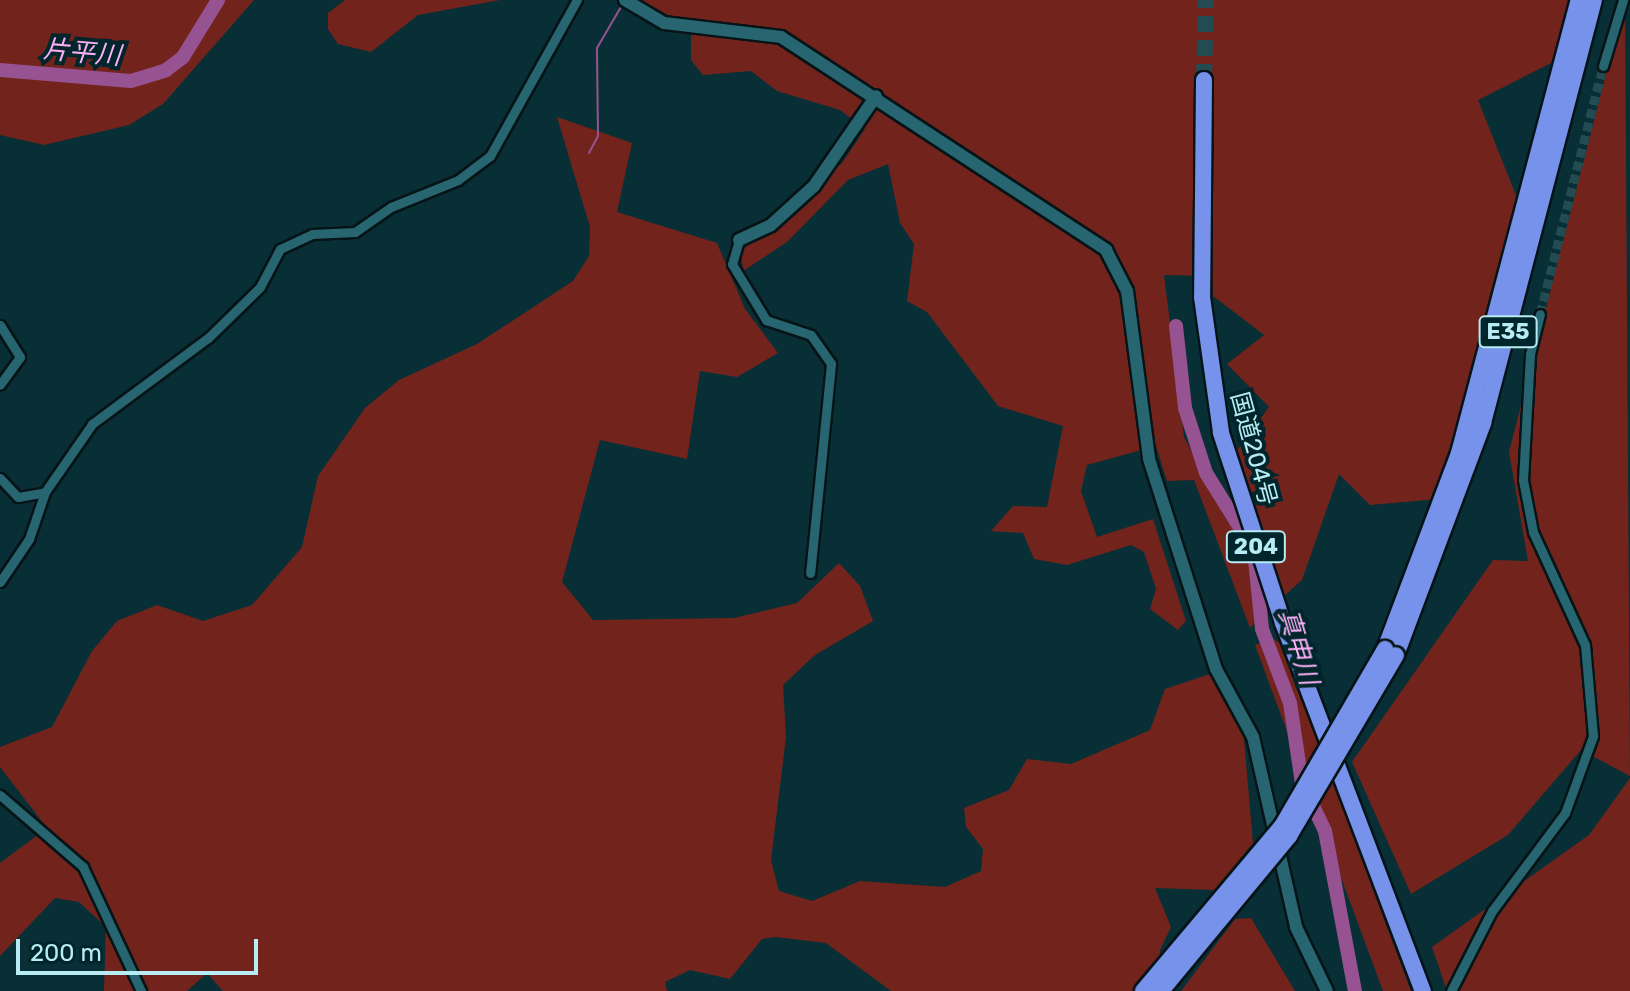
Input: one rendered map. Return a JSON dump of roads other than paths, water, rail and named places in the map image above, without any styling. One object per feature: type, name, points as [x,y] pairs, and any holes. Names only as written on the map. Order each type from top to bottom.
[{"type":"highway","name":"E35","points":[[1143,991],[1282,826],[1391,652],[1459,453],[1579,0]]},
{"type":"highway","name":"E35","points":[[1161,991],[1289,836],[1391,652],[1483,423],[1594,0]]},
{"type":"highway","name":"国道204号","points":[[1204,80],[1202,297],[1221,433],[1278,610],[1423,991]]},
{"type":"street","points":[[0,582],[29,539],[45,492],[92,424],[208,338],[260,287],[280,249],[295,237],[355,232],[391,207],[458,180],[490,156],[577,0]]},
{"type":"street","points":[[625,0],[664,23],[781,37],[1085,231],[1120,270],[1149,459],[1216,669],[1253,737],[1296,927],[1327,991]]},
{"type":"street","points":[[1603,66],[1623,0]]},
{"type":"street","points":[[810,573],[831,364],[811,335],[766,320],[732,264],[739,240],[771,225],[814,186],[876,96]]},
{"type":"street","points":[[1451,991],[1492,911],[1565,813],[1593,736],[1585,645],[1533,532],[1523,480],[1530,354],[1540,314]]},
{"type":"street","points":[[0,325],[20,357],[0,385]]},
{"type":"street","points":[[0,478],[18,497],[45,492]]},
{"type":"street","points":[[0,795],[83,867],[141,991]]},
{"type":"waterway","name":"片平川","points":[[0,70],[131,81],[166,70],[183,57],[218,0]]},
{"type":"waterway","points":[[589,153],[598,136],[597,48],[621,7]]},
{"type":"waterway","name":"真申川","points":[[1176,326],[1185,408],[1206,473],[1254,550],[1262,629],[1290,703],[1302,783],[1325,831],[1355,991]]},
{"type":"tunnel","points":[[1204,80],[1206,0]]},
{"type":"tunnel","points":[[1540,314],[1603,66]]}]
